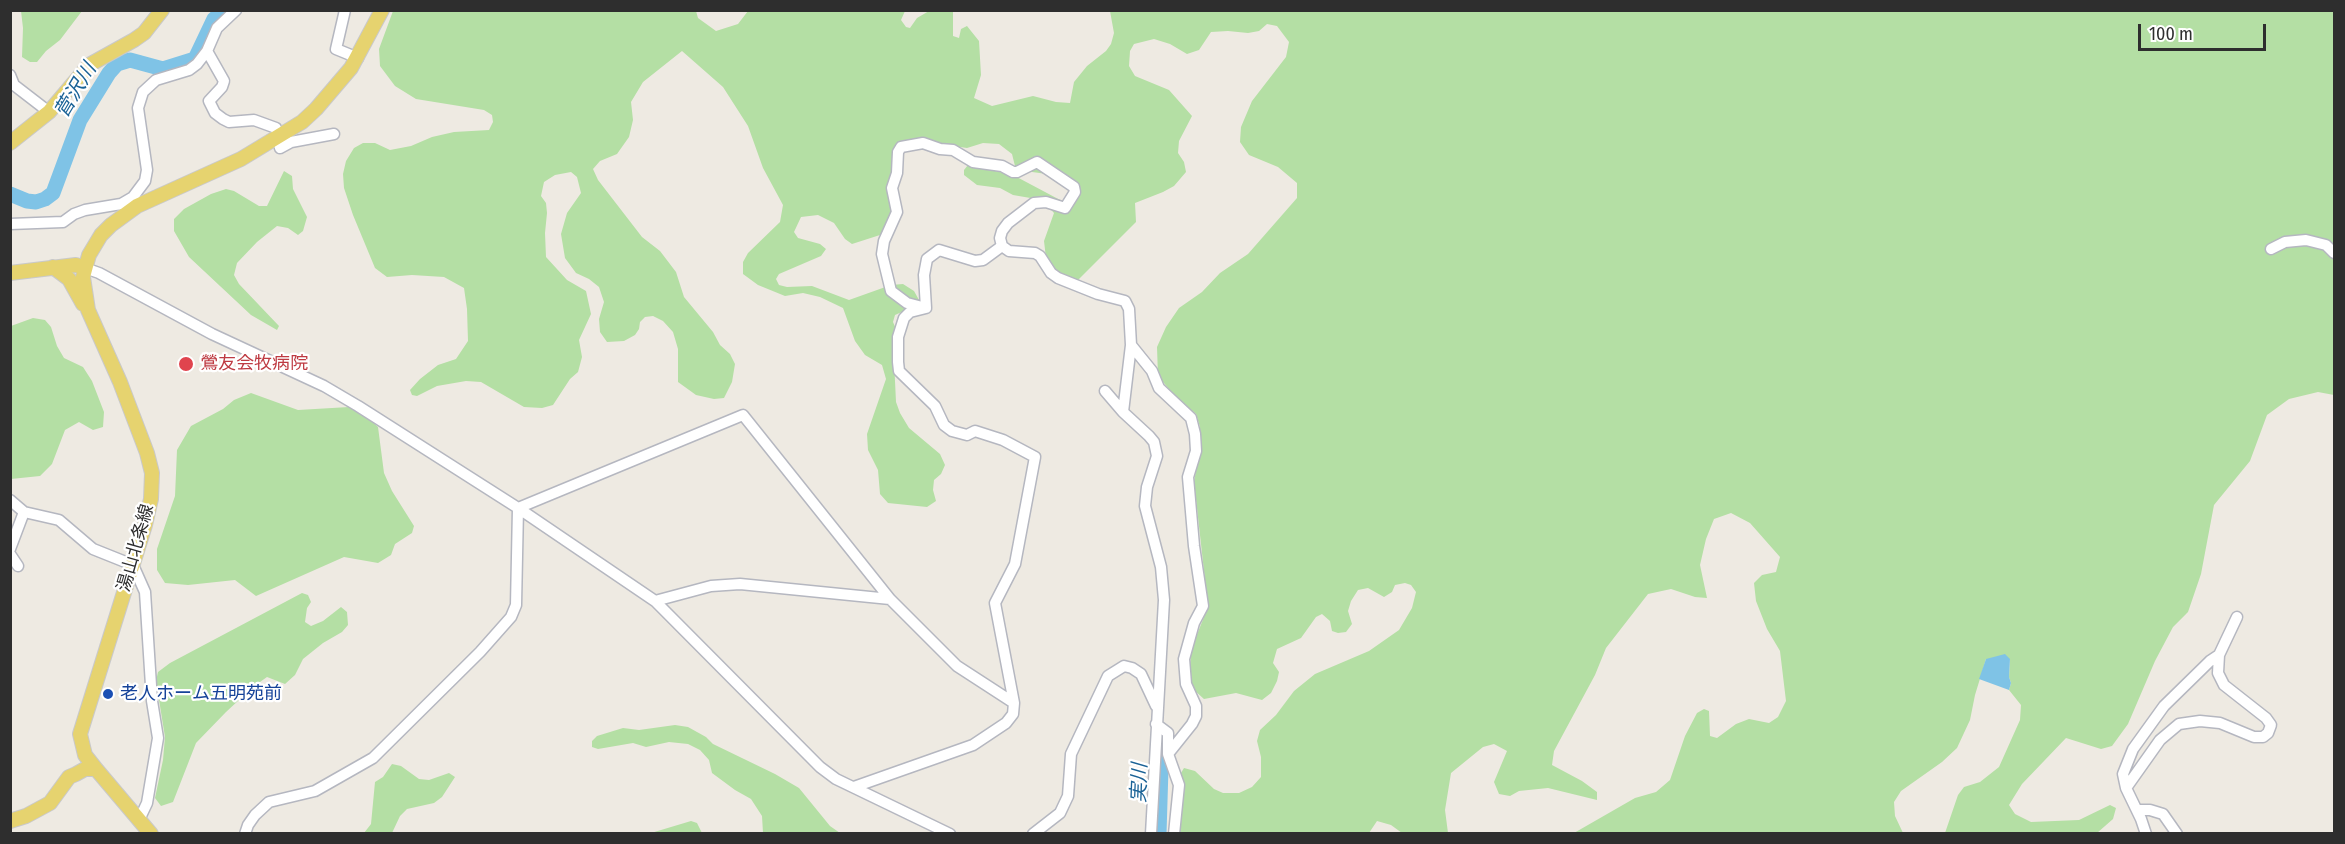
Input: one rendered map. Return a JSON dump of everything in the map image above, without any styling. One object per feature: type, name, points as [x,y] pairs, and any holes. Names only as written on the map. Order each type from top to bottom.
[{"type":"main road","points":[[10,143],[49,112],[89,65],[144,33],[162,10]]},
{"type":"main road","name":"湯山北条線","points":[[88,310],[84,290],[84,268],[95,243],[111,225],[137,206],[241,159],[278,138],[316,109],[358,58],[382,10]]},
{"type":"main road","points":[[10,273],[76,265],[84,268]]},
{"type":"main road","name":"湯山北条線","points":[[53,267],[69,279],[88,310],[120,382],[147,453],[152,473],[151,499],[133,565],[82,724],[80,734],[85,755]]},
{"type":"main road","points":[[85,755],[151,834]]},
{"type":"main road","points":[[76,774],[83,764],[85,755]]},
{"type":"main road","points":[[10,820],[26,816],[50,803],[69,777],[85,769],[96,769]]},
{"type":"street","points":[[10,224],[63,222],[85,210],[121,204],[133,197],[145,181],[147,170],[138,108],[143,92],[156,80],[189,70],[197,64],[207,51],[217,28],[236,10]]},
{"type":"street","points":[[345,10],[336,49],[358,58]]},
{"type":"street","points":[[207,51],[224,81],[222,87],[209,101],[215,113],[229,122],[245,120],[264,122],[276,128],[280,148],[291,142],[333,134]]},
{"type":"street","points":[[10,75],[14,86],[49,112]]},
{"type":"street","points":[[926,308],[917,308],[891,291],[882,254],[884,241],[898,207],[892,188],[897,173],[898,152],[901,147],[923,143],[940,149],[953,150],[973,162],[1002,166],[1013,172],[1036,162],[1074,187],[1075,192],[1065,208],[1054,203],[1041,202],[1034,203],[1022,211],[1002,231],[1000,238],[1002,246],[1009,251],[1035,253],[1043,259],[1051,273],[1058,278],[1098,294],[1125,301],[1129,309],[1131,345],[1122,412]]},
{"type":"street","points":[[2271,249],[2284,242],[2306,240],[2326,245],[2334,253]]},
{"type":"street","points":[[926,308],[924,275],[927,259],[932,253],[939,250],[947,251],[975,261],[983,260],[1002,246]]},
{"type":"street","points":[[84,268],[99,273],[212,334],[324,386],[358,405],[518,508],[655,601],[820,767],[836,779],[950,834]]},
{"type":"street","points":[[854,787],[973,745],[1006,723],[1013,714],[1014,703],[995,603],[1015,564],[1035,457],[1003,440],[975,431],[967,435],[952,431],[944,425],[935,406],[899,372],[900,325],[910,312],[926,308]]},
{"type":"street","points":[[1131,345],[1152,371],[1159,388],[1191,418],[1195,434],[1196,451],[1188,477],[1194,546],[1203,606],[1194,623],[1184,658],[1186,684],[1196,706],[1196,716],[1168,754]]},
{"type":"street","points":[[1105,392],[1122,412],[1154,442],[1157,456],[1147,487],[1145,506],[1161,567],[1164,600],[1151,834]]},
{"type":"street","points":[[518,508],[743,415],[890,599],[957,666],[1014,703]]},
{"type":"street","points":[[10,500],[24,512],[59,520],[93,549],[133,565],[145,592],[152,701],[158,738],[147,803],[139,820]]},
{"type":"street","points":[[246,834],[248,825],[255,815],[269,802],[315,791],[373,758],[480,652],[511,617],[516,605],[518,508]]},
{"type":"street","points":[[10,549],[24,512]]},
{"type":"street","points":[[10,554],[18,566]]},
{"type":"street","points":[[655,601],[711,586],[740,584],[890,599]]},
{"type":"street","points":[[2126,788],[2160,740],[2179,724],[2200,721],[2220,723],[2254,737],[2263,737],[2268,733],[2271,725],[2266,718],[2224,685],[2218,673],[2219,655],[2237,617]]},
{"type":"street","points":[[2146,834],[2126,788],[2123,774],[2133,749],[2164,705],[2219,655]]},
{"type":"street","points":[[1033,834],[1060,813],[1068,796],[1071,754],[1108,676],[1124,666],[1141,674],[1157,709]]},
{"type":"street","points":[[1156,724],[1168,733],[1168,754],[1179,785],[1174,834]]},
{"type":"street","points":[[2137,810],[2150,810],[2163,814],[2177,834]]},
{"type":"green space","points":[[21,10],[82,11],[60,40],[37,62],[30,62],[22,57]]},
{"type":"green space","points":[[393,11],[696,11],[698,18],[716,31],[738,24],[748,11],[905,11],[901,20],[906,27],[910,28],[917,18],[929,11],[953,11],[953,36],[959,38],[961,29],[967,26],[979,41],[981,75],[974,98],[992,106],[1033,96],[1070,103],[1074,82],[1087,66],[1111,44],[1114,33],[1110,11],[2334,11],[2334,395],[2318,392],[2289,399],[2267,415],[2250,461],[2214,505],[2201,574],[2188,612],[2173,627],[2155,661],[2128,724],[2112,746],[2101,749],[2066,738],[2022,784],[2009,805],[2015,814],[2031,822],[2079,820],[2110,805],[2116,808],[2113,819],[2097,833],[1945,833],[1958,795],[1964,787],[1980,782],[1999,767],[2020,720],[2021,705],[2009,690],[2010,659],[1986,659],[1970,720],[1957,748],[1942,762],[1901,791],[1894,802],[1895,816],[1903,833],[1574,833],[1635,798],[1656,792],[1670,780],[1685,736],[1697,713],[1704,709],[1709,711],[1710,736],[1717,738],[1736,724],[1749,719],[1769,723],[1778,717],[1786,701],[1780,651],[1767,629],[1756,601],[1754,583],[1762,575],[1776,572],[1780,557],[1750,523],[1731,513],[1714,519],[1706,539],[1700,565],[1707,598],[1695,597],[1671,589],[1648,594],[1606,648],[1595,675],[1554,751],[1552,765],[1597,792],[1597,800],[1548,788],[1519,791],[1510,796],[1499,794],[1494,782],[1507,751],[1494,744],[1483,747],[1451,773],[1445,810],[1448,833],[1402,833],[1391,825],[1377,821],[1369,833],[1177,833],[1181,773],[1184,768],[1195,771],[1214,789],[1223,793],[1239,793],[1252,787],[1261,777],[1261,757],[1257,741],[1260,730],[1276,715],[1294,691],[1315,674],[1369,651],[1399,630],[1412,608],[1416,592],[1411,585],[1405,583],[1395,585],[1392,592],[1384,597],[1368,588],[1358,590],[1348,611],[1352,624],[1346,632],[1332,631],[1330,621],[1322,614],[1316,617],[1301,638],[1277,649],[1273,663],[1279,672],[1277,681],[1271,693],[1262,700],[1236,693],[1204,699],[1194,690],[1189,673],[1192,647],[1208,607],[1194,481],[1200,451],[1200,427],[1196,414],[1174,395],[1158,376],[1157,347],[1166,327],[1179,308],[1202,292],[1220,273],[1248,254],[1297,198],[1297,183],[1278,167],[1249,155],[1240,142],[1241,127],[1252,101],[1286,57],[1289,42],[1277,26],[1267,24],[1259,31],[1248,33],[1211,32],[1199,50],[1187,54],[1170,44],[1154,39],[1134,44],[1130,51],[1129,66],[1135,76],[1169,90],[1192,116],[1179,141],[1178,153],[1184,162],[1186,172],[1174,186],[1135,203],[1136,222],[1078,280],[1062,275],[1046,258],[1044,241],[1054,213],[1042,200],[1013,195],[1000,188],[977,185],[964,175],[964,170],[968,165],[1013,175],[1062,201],[1074,200],[1077,197],[1061,176],[1025,171],[1015,166],[1012,154],[999,144],[983,143],[967,148],[919,141],[897,155],[893,218],[880,235],[852,244],[845,239],[834,223],[818,215],[801,217],[794,232],[798,238],[820,244],[826,249],[821,256],[779,274],[776,279],[779,285],[812,286],[849,300],[891,285],[903,284],[914,291],[919,300],[913,307],[895,315],[893,322],[896,329],[894,360],[896,402],[900,413],[909,428],[940,454],[945,465],[941,474],[934,480],[933,490],[936,501],[927,507],[888,503],[880,494],[878,470],[868,450],[867,434],[886,379],[882,365],[865,355],[855,341],[843,308],[820,297],[803,293],[785,296],[758,285],[743,274],[743,262],[748,253],[780,222],[783,205],[763,168],[748,126],[723,87],[682,51],[643,82],[631,102],[633,120],[629,137],[617,154],[600,161],[593,169],[598,180],[642,237],[660,251],[676,272],[684,297],[713,332],[720,345],[730,354],[735,364],[732,382],[724,398],[714,399],[696,395],[678,382],[678,349],[673,332],[663,321],[653,316],[645,317],[640,322],[635,335],[624,341],[607,342],[600,332],[599,319],[604,302],[599,287],[576,273],[565,258],[561,234],[567,213],[581,193],[577,177],[571,172],[555,175],[544,182],[541,196],[546,203],[547,213],[546,257],[567,280],[586,291],[591,314],[579,340],[582,357],[578,372],[570,379],[553,405],[542,408],[524,407],[481,382],[466,381],[437,386],[417,396],[412,395],[410,390],[420,379],[438,365],[456,359],[468,341],[464,288],[444,277],[412,275],[387,277],[375,268],[344,188],[343,174],[346,161],[354,148],[363,143],[375,143],[390,150],[411,146],[432,137],[454,132],[489,130],[493,122],[492,115],[484,110],[416,99],[395,86],[380,66],[379,49]]},
{"type":"green space","points":[[284,171],[292,176],[293,189],[307,217],[303,231],[298,235],[288,228],[277,226],[257,242],[237,263],[234,275],[239,284],[279,326],[277,330],[251,315],[189,257],[174,231],[174,219],[184,209],[211,194],[226,189],[234,191],[259,206],[267,206]]},
{"type":"green space","points":[[33,318],[45,320],[51,327],[57,346],[64,358],[83,367],[92,381],[104,412],[103,427],[93,430],[79,422],[65,430],[52,464],[40,476],[11,479],[11,326]]},
{"type":"green space","points":[[251,393],[298,410],[349,407],[362,412],[378,427],[384,473],[392,491],[414,526],[412,533],[395,544],[391,555],[378,563],[344,557],[256,596],[235,580],[188,585],[165,583],[157,570],[157,549],[175,496],[177,450],[191,426],[223,409],[234,400]]},
{"type":"green space","points":[[302,593],[308,595],[311,602],[307,608],[305,622],[311,626],[323,621],[341,607],[347,612],[348,625],[342,632],[303,659],[295,675],[285,684],[267,677],[226,712],[196,743],[173,802],[161,806],[155,798],[165,737],[156,681],[158,672],[170,663]]},
{"type":"green space","points":[[675,725],[688,727],[706,737],[713,744],[799,788],[830,826],[840,833],[763,833],[762,816],[751,799],[712,773],[709,760],[700,750],[688,744],[669,742],[646,747],[633,743],[598,749],[592,747],[592,741],[597,736],[623,728],[639,730]]},
{"type":"green space","points":[[392,764],[401,766],[419,779],[429,780],[449,773],[455,777],[442,797],[434,803],[407,809],[400,816],[392,833],[364,833],[371,824],[375,782],[383,777]]},
{"type":"green space","points":[[691,821],[697,823],[702,833],[651,833]]},
{"type":"water","points":[[2005,654],[2010,659],[2009,690],[1979,679],[1986,659]]},
{"type":"waterway","name":"菅沢川","points":[[10,194],[36,202],[53,193],[80,120],[117,64],[130,60],[163,69],[195,59],[214,19],[224,10]]},
{"type":"waterway","name":"実川","points":[[1159,834],[1162,735]]},
{"type":"place","name":"鶯友会牧病院","points":[[186,364]]},
{"type":"place","name":"老人ホーム五明苑前","points":[[108,694]]}]
